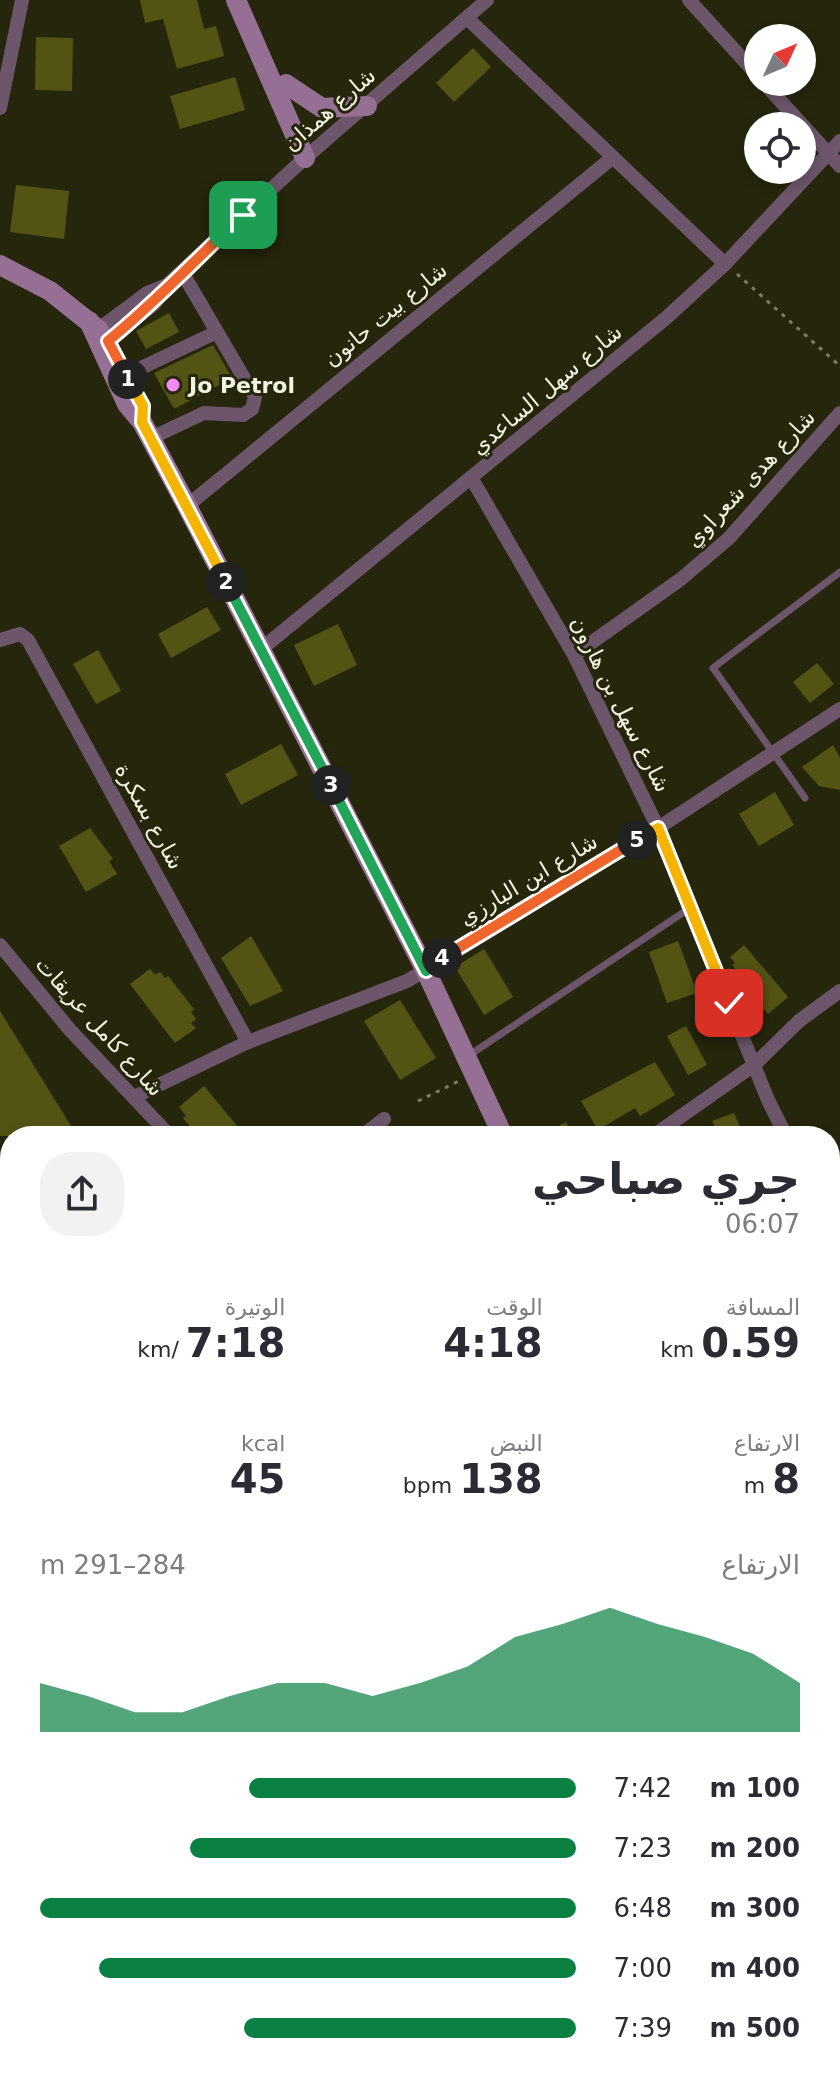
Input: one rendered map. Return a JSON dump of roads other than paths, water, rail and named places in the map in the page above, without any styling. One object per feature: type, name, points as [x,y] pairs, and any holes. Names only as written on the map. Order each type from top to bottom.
[{"type":"street","points":[[0,108],[22,0]]},
{"type":"street","points":[[236,0],[310,154]]},
{"type":"street","points":[[249,0],[286,84],[310,154]]},
{"type":"street","name":"شارع همذان","points":[[97,335],[154,304],[167,285],[310,154],[487,0]]},
{"type":"street","points":[[689,0],[744,61]]},
{"type":"street","points":[[467,18],[725,264]]},
{"type":"street","points":[[286,84],[322,108],[367,106]]},
{"type":"street","points":[[776,96],[840,166]]},
{"type":"street","name":"شارع سهل الساعدي","points":[[260,650],[643,337],[725,264],[840,141]]},
{"type":"street","name":"شارع بيت حانون","points":[[187,506],[612,158]]},
{"type":"street","points":[[0,265],[50,291],[97,335],[126,375],[143,406],[146,430]]},
{"type":"street","points":[[146,430],[204,413],[243,415],[252,409],[255,397],[182,272]]},
{"type":"street","points":[[126,375],[217,332]]},
{"type":"street","points":[[97,335],[127,404],[146,430],[187,506],[426,971],[498,1126]]},
{"type":"street","name":"شارع هدى شعراوي","points":[[574,655],[719,548],[840,413]]},
{"type":"street","name":"شارع سهل بن هارون","points":[[472,479],[574,655],[658,828],[781,1126]]},
{"type":"street","name":"شارع بسكرة","points":[[0,640],[20,634],[28,640],[248,1042]]},
{"type":"street","name":"شارع ابن البارزي","points":[[136,1096],[248,1042],[383,992],[426,971],[471,939],[658,828],[840,709]]},
{"type":"street","name":"شارع كامل عريقات","points":[[0,945],[70,1030],[136,1096],[160,1126]]},
{"type":"street","points":[[667,1126],[754,1065],[799,1021],[840,991]]},
{"type":"street","points":[[375,1126],[384,1119]]},
{"type":"lane","points":[[805,798],[771,755],[713,668],[840,572]]},
{"type":"lane","points":[[469,1066],[690,908]]},
{"type":"place","name":"Jo Petrol","points":[[173,385]]}]
